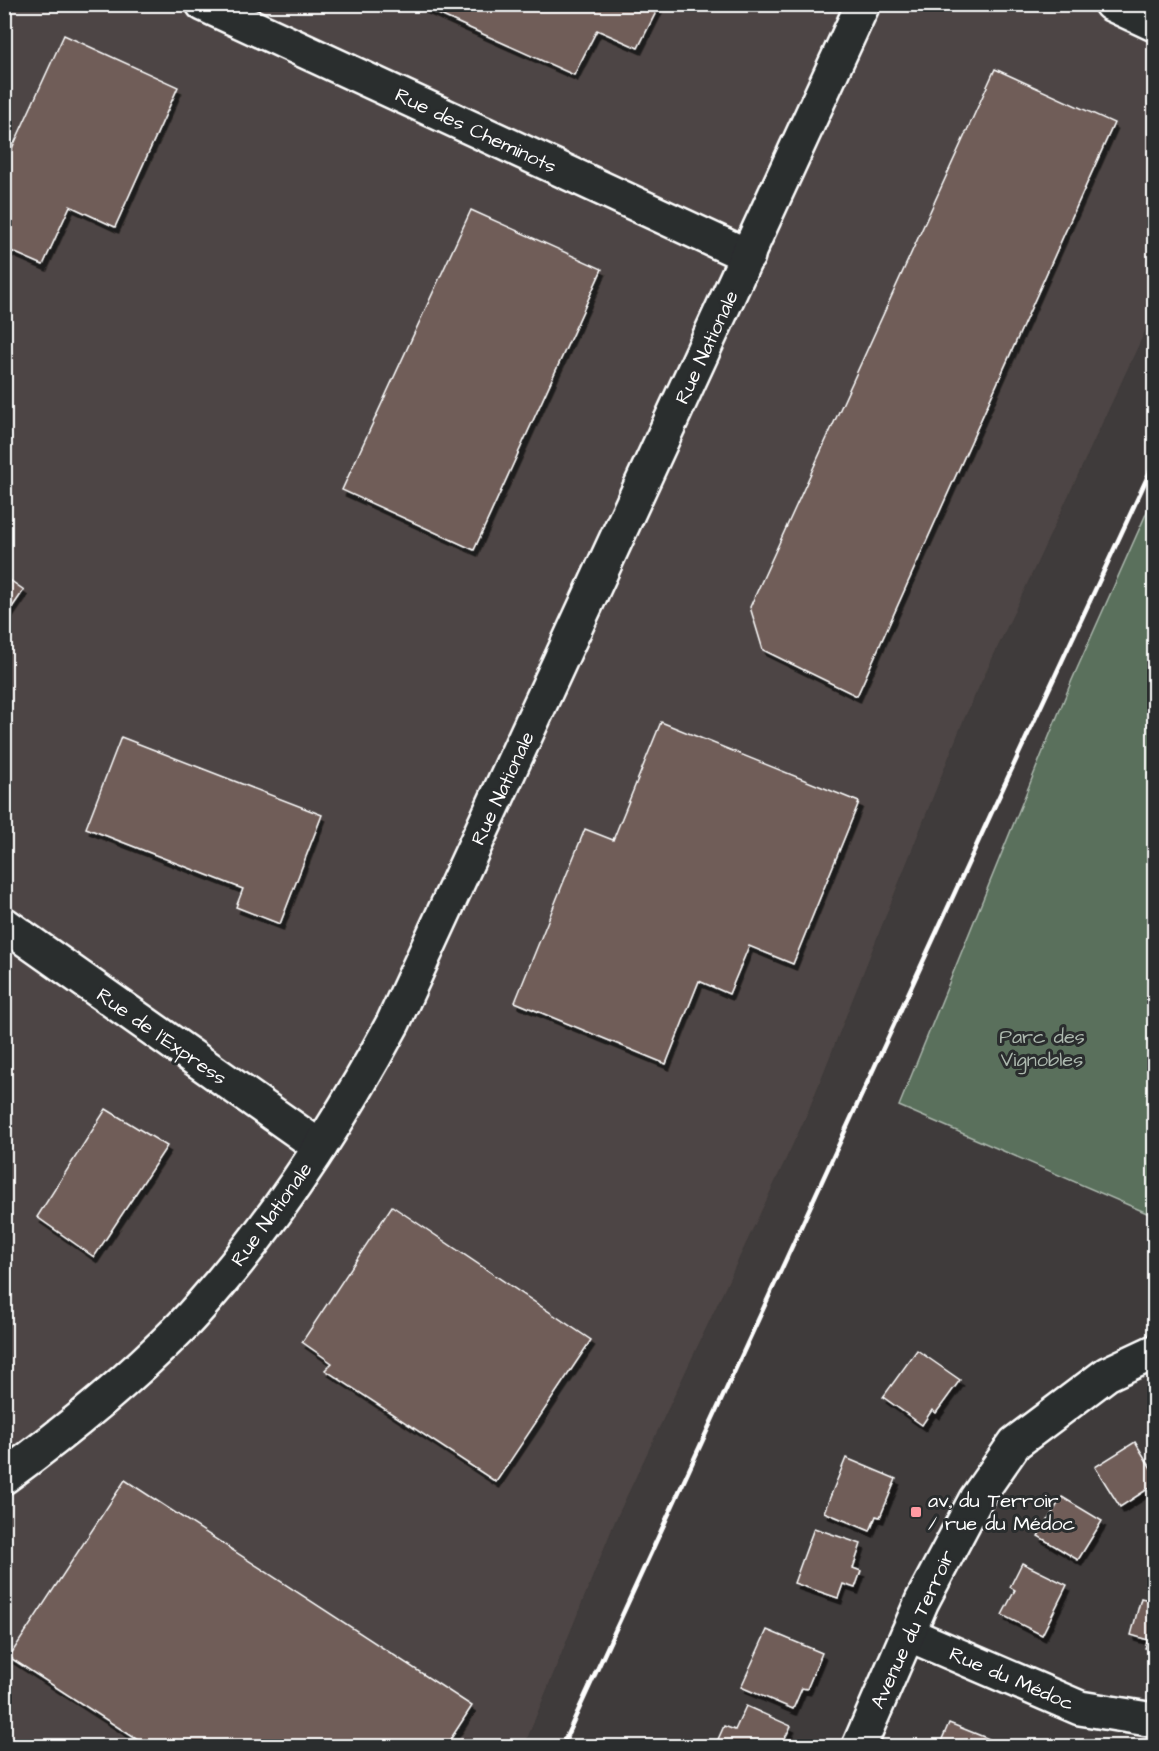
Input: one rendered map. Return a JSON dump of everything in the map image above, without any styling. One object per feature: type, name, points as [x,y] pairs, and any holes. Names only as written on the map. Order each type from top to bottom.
[{"type":"street","name":"Rue des Cheminots","points":[[203,4],[243,13],[748,256]]},
{"type":"street","name":"Rue Nationale","points":[[4,1477],[68,1429],[141,1366],[182,1326],[237,1263],[266,1225],[320,1147],[364,1077],[393,1023],[863,4]]},
{"type":"street","points":[[1111,4],[1155,24]]},
{"type":"street","name":"Rue de l'Express","points":[[4,924],[320,1147]]},
{"type":"street","name":"Avenue du Terroir","points":[[859,1746],[922,1601],[976,1499],[1015,1443],[1107,1374],[1155,1352]]},
{"type":"street","name":"Rue du Médoc","points":[[908,1634],[1080,1708],[1155,1720]]},
{"type":"shaded area","points":[[5,5],[1154,5],[1154,312],[963,721],[807,1114],[615,1521],[524,1746],[5,1746]]},
{"type":"green space","name":"Parc des Vignobles","points":[[1154,496],[1154,1216],[899,1106],[1072,680]]},
{"type":"building","points":[[416,4],[660,4],[638,48],[597,30],[574,75]]},
{"type":"building","points":[[64,35],[178,87],[115,227],[70,206],[43,265],[4,248],[4,166]]},
{"type":"building","points":[[995,69],[1114,123],[857,696],[763,650],[750,607]]},
{"type":"building","points":[[471,210],[602,269],[474,550],[342,490]]},
{"type":"building","points":[[4,576],[24,590],[4,619]]},
{"type":"building","points":[[661,722],[859,802],[793,964],[749,946],[729,994],[699,981],[666,1064],[515,1002],[585,829],[613,840]]},
{"type":"building","points":[[121,737],[322,815],[280,924],[236,907],[243,889],[86,828]]},
{"type":"building","points":[[106,1109],[167,1146],[94,1257],[37,1217]]},
{"type":"building","points":[[392,1206],[591,1340],[496,1482],[325,1370],[332,1363],[302,1342]]},
{"type":"building","points":[[917,1350],[960,1380],[936,1413],[932,1410],[922,1425],[883,1397]]},
{"type":"building","points":[[1135,1442],[1154,1473],[1154,1485],[1120,1507],[1095,1467]]},
{"type":"building","points":[[846,1458],[896,1479],[880,1517],[876,1516],[870,1531],[824,1512]]},
{"type":"building","points":[[125,1480],[472,1706],[446,1746],[147,1746],[9,1657]]},
{"type":"building","points":[[1062,1497],[1102,1521],[1078,1560],[1038,1536]]},
{"type":"building","points":[[814,1528],[861,1544],[853,1568],[861,1571],[855,1588],[843,1584],[838,1598],[794,1583]]},
{"type":"building","points":[[1022,1563],[1067,1585],[1042,1635],[1002,1615],[1015,1590],[1010,1587]]},
{"type":"building","points":[[1141,1598],[1154,1601],[1154,1650],[1145,1648],[1148,1640],[1131,1635]]},
{"type":"building","points":[[767,1630],[822,1653],[807,1689],[802,1688],[793,1709],[741,1687]]},
{"type":"building","points":[[746,1706],[791,1726],[781,1746],[715,1746],[724,1726],[735,1730]]},
{"type":"building","points":[[949,1723],[989,1739],[986,1746],[939,1746]]},
{"type":"railway","points":[[562,1746],[1154,463]]},
{"type":"place","name":"av. du Terroir / rue du Médoc","points":[[916,1512]]}]
